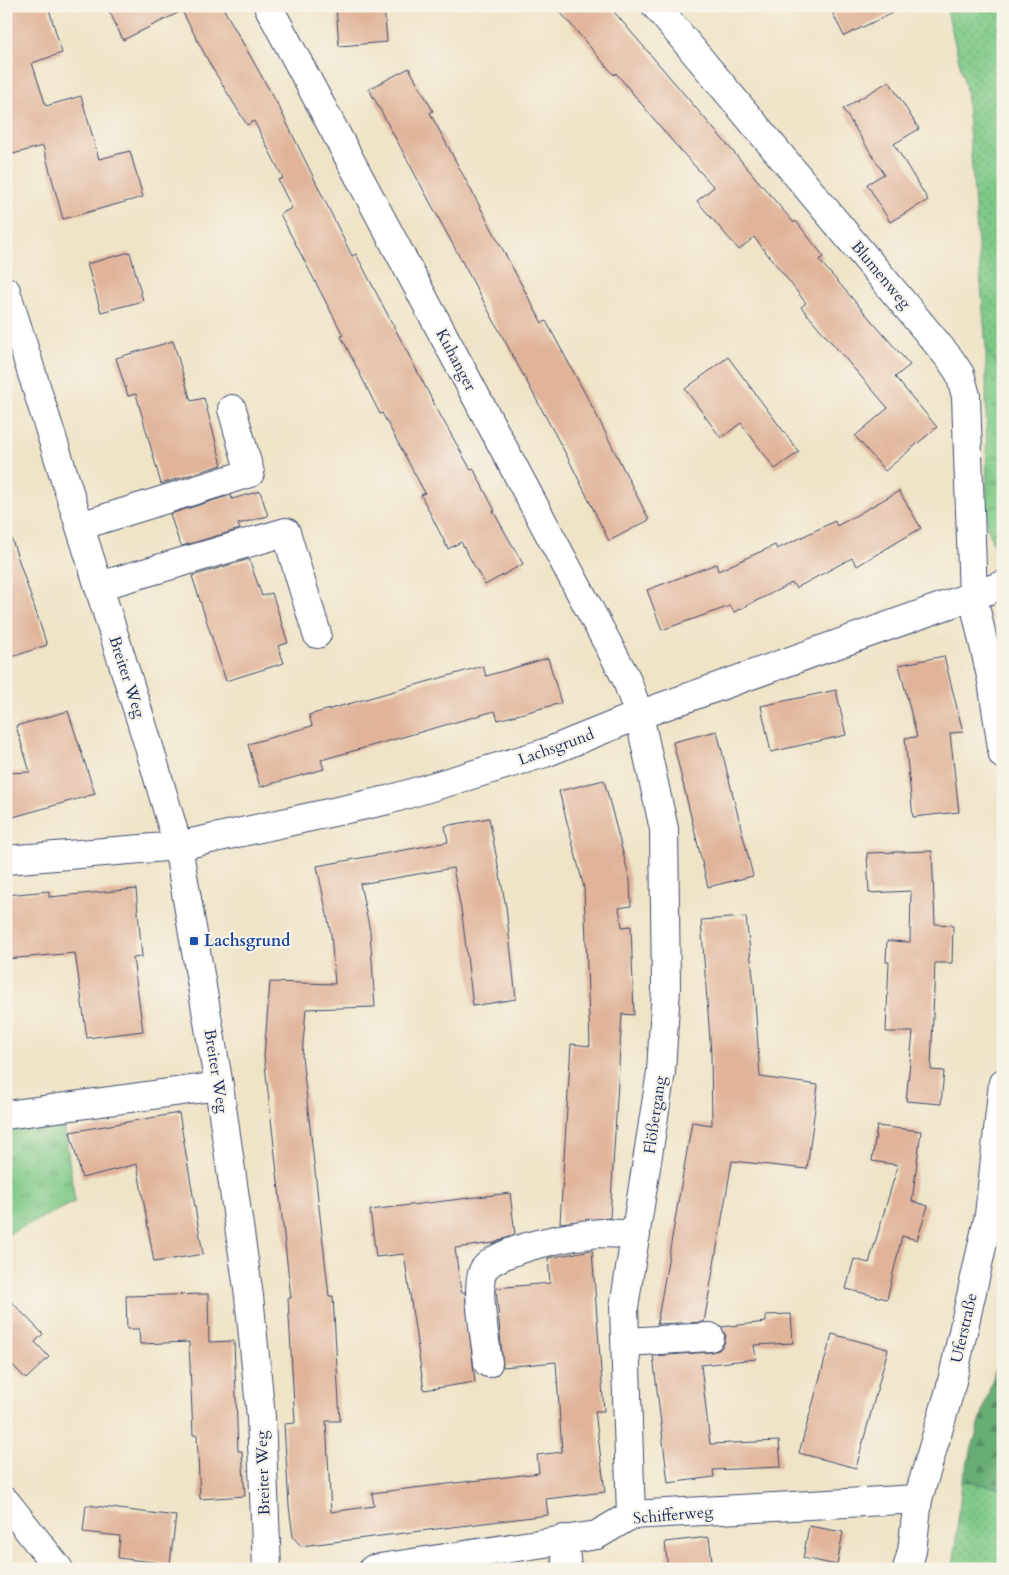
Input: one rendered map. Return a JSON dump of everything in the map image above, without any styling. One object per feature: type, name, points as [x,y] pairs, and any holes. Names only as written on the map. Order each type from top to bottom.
[{"type":"street","name":"Kuhanger","points":[[268,6],[626,678],[639,715]]},
{"type":"street","name":"Blumenweg","points":[[656,6],[950,359],[960,374],[966,396],[972,597]]},
{"type":"street","name":"Breiter Weg","points":[[6,291],[99,586],[178,846],[219,1086],[249,1296],[262,1417],[267,1569]]},
{"type":"street","points":[[80,526],[250,473],[232,409]]},
{"type":"street","points":[[99,586],[286,532],[317,634]]},
{"type":"street","points":[[1003,585],[972,597],[992,681],[1003,755]]},
{"type":"street","name":"Lachsgrund","points":[[6,860],[178,846],[388,800],[545,753],[639,715],[972,597]]},
{"type":"street","name":"Flößergang","points":[[631,1516],[624,1307],[661,1072],[666,988],[664,829],[639,715]]},
{"type":"street","name":"Uferstraße","points":[[908,1569],[918,1499],[950,1390],[989,1214],[1003,1083]]},
{"type":"street","points":[[6,1115],[219,1086]]},
{"type":"street","points":[[488,1363],[480,1286],[483,1271],[492,1262],[548,1241],[601,1234],[636,1235]]},
{"type":"street","points":[[626,1342],[710,1338]]},
{"type":"street","name":"Schifferweg","points":[[373,1569],[597,1535],[631,1516],[918,1499]]},
{"type":"street","points":[[6,1502],[59,1569]]},
{"type":"street","points":[[564,1540],[567,1569]]},
{"type":"green space","points":[[946,6],[1003,6],[1003,372],[986,349],[966,90]]},
{"type":"green space","points":[[986,349],[1003,372],[1003,551],[996,551],[987,527]]},
{"type":"green space","points":[[63,1117],[75,1202],[6,1235],[6,1125]]},
{"type":"green space","points":[[1003,1344],[1003,1489],[962,1481]]},
{"type":"green space","points":[[962,1481],[1003,1489],[1003,1569],[953,1569]]},
{"type":"building","points":[[6,6],[48,6],[62,53],[32,63],[46,106],[81,96],[99,159],[130,151],[143,197],[63,219],[43,146],[13,154],[6,131]]},
{"type":"building","points":[[107,6],[222,6],[279,107],[352,256],[356,254],[438,411],[471,470],[473,468],[495,511],[493,511],[523,564],[485,585],[461,542],[448,549],[421,495],[425,493],[382,413],[380,414],[341,336],[343,335],[280,214],[292,208],[278,180],[283,178],[254,121],[247,125],[211,66],[182,11],[123,40]]},
{"type":"building","points":[[336,6],[384,6],[387,42],[339,46]]},
{"type":"building","points":[[555,6],[609,6],[794,223],[796,221],[824,257],[819,260],[910,365],[895,377],[937,427],[885,471],[855,436],[888,408],[801,307],[806,303],[754,237],[739,250],[697,201],[714,187],[673,142],[616,73],[614,75]]},
{"type":"building","points":[[829,6],[907,6],[844,36]]},
{"type":"building","points":[[409,68],[433,111],[430,113],[542,323],[546,321],[594,410],[649,520],[609,541],[569,460],[369,89]]},
{"type":"building","points":[[889,81],[919,129],[894,144],[928,200],[890,222],[867,184],[884,174],[843,109]]},
{"type":"building","points":[[130,252],[143,301],[101,312],[87,264]]},
{"type":"building","points":[[173,341],[191,401],[204,398],[222,465],[161,484],[136,394],[128,396],[116,358]]},
{"type":"building","points":[[728,357],[799,452],[775,469],[741,423],[721,438],[685,389]]},
{"type":"building","points":[[260,491],[268,516],[238,524],[240,529],[182,546],[179,542],[170,514],[231,495],[232,499]]},
{"type":"building","points":[[899,491],[921,528],[857,566],[852,558],[796,588],[792,583],[734,612],[730,606],[662,630],[647,590],[716,564],[718,571],[775,545],[777,549],[835,521],[837,526]]},
{"type":"building","points":[[10,534],[47,645],[6,659],[6,535]]},
{"type":"building","points":[[249,559],[262,596],[272,593],[288,643],[278,646],[284,663],[226,681],[192,576]]},
{"type":"building","points":[[944,656],[963,732],[950,733],[959,812],[913,817],[905,738],[917,737],[899,665]]},
{"type":"building","points":[[548,658],[561,703],[498,720],[495,711],[321,760],[324,769],[260,787],[248,744],[312,726],[309,715],[483,666],[486,676]]},
{"type":"building","points":[[836,690],[846,735],[771,752],[761,706]]},
{"type":"building","points":[[68,711],[95,794],[6,819],[6,773],[30,772],[16,726]]},
{"type":"building","points":[[717,731],[753,876],[708,887],[673,742]]},
{"type":"building","points":[[604,780],[630,880],[631,906],[619,908],[622,927],[631,926],[634,1015],[622,1014],[610,1218],[560,1223],[571,1044],[590,1046],[584,888],[559,791]]},
{"type":"building","points":[[489,818],[506,907],[516,999],[473,1006],[462,915],[453,868],[360,884],[370,931],[375,1007],[306,1009],[302,1056],[329,1296],[333,1296],[340,1421],[326,1421],[331,1512],[374,1506],[372,1493],[539,1473],[537,1455],[562,1452],[556,1362],[503,1367],[496,1288],[550,1283],[548,1258],[592,1250],[604,1411],[595,1411],[605,1492],[546,1499],[548,1515],[301,1546],[293,1537],[289,1506],[284,1424],[295,1423],[288,1298],[291,1298],[264,1056],[270,982],[335,984],[331,934],[317,866],[448,842],[445,826]]},
{"type":"building","points":[[932,851],[935,924],[953,925],[952,963],[935,963],[931,1070],[944,1071],[941,1104],[906,1101],[913,1032],[886,1032],[889,962],[886,962],[887,941],[910,942],[911,891],[869,893],[867,853]]},
{"type":"building","points":[[136,889],[142,957],[133,958],[143,1031],[87,1038],[75,953],[6,959],[6,895],[49,891],[49,897]]},
{"type":"building","points":[[746,917],[754,985],[760,1077],[818,1085],[807,1169],[732,1161],[704,1322],[657,1324],[692,1122],[712,1125],[711,1053],[701,920]]},
{"type":"building","points":[[179,1113],[203,1254],[154,1262],[137,1164],[82,1178],[70,1132]]},
{"type":"building","points":[[877,1126],[921,1131],[912,1201],[928,1206],[917,1240],[902,1236],[887,1299],[846,1289],[854,1259],[869,1263],[898,1165],[872,1161]]},
{"type":"building","points":[[510,1193],[515,1234],[494,1243],[455,1248],[461,1292],[465,1292],[475,1382],[424,1390],[404,1254],[376,1257],[370,1210]]},
{"type":"building","points":[[208,1294],[209,1342],[234,1341],[238,1451],[242,1451],[245,1496],[200,1499],[197,1435],[193,1435],[189,1342],[140,1344],[139,1329],[127,1329],[126,1296]]},
{"type":"building","points":[[6,1296],[43,1334],[35,1342],[49,1357],[26,1379],[6,1358]]},
{"type":"building","points":[[791,1314],[793,1343],[754,1345],[756,1359],[701,1365],[710,1444],[779,1441],[781,1467],[713,1470],[714,1477],[668,1483],[653,1356],[719,1350],[724,1344],[726,1336],[721,1327],[766,1322],[766,1315]]},
{"type":"building","points":[[832,1334],[888,1349],[856,1468],[799,1453]]},
{"type":"building","points":[[86,1505],[176,1516],[170,1564],[118,1558],[120,1536],[83,1532]]},
{"type":"building","points":[[809,1526],[843,1532],[837,1565],[803,1558]]},
{"type":"building","points":[[709,1537],[713,1569],[668,1569],[665,1542]]},
{"type":"place","name":"Lachsgrund","points":[[194,941]]}]
